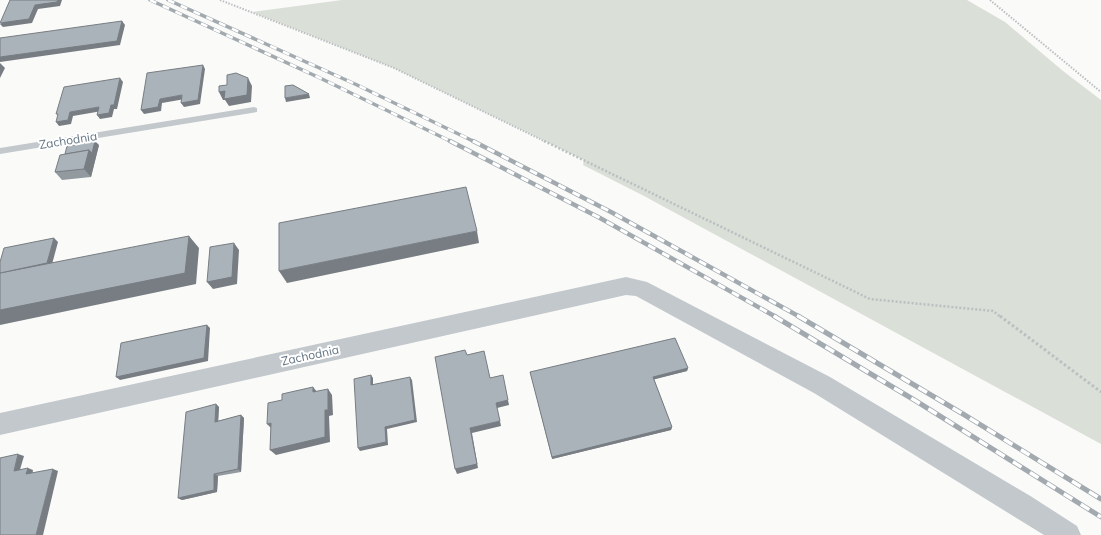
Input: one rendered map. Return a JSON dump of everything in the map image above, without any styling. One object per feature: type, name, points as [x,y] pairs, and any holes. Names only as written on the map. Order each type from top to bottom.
[{"type":"street","name":"Zachodnia","points":[[0,424],[621,287],[633,286],[640,288],[822,385],[1023,506],[1068,535]]},
{"type":"lane","name":"Zachodnia","points":[[0,151],[254,110]]},
{"type":"path","points":[[220,0],[394,68],[870,298],[993,311],[1101,392]]},
{"type":"path","points":[[990,0],[1101,92]]},
{"type":"shaded area","points":[[342,0],[967,0],[1005,22],[1063,71],[1101,100],[1101,444],[644,196],[583,165],[584,160],[394,68],[252,12]]},
{"type":"building","points":[[10,0],[58,0],[57,2],[35,5],[29,19],[0,23]]},
{"type":"building","points":[[122,21],[117,41],[0,57],[0,38]]},
{"type":"building","points":[[203,65],[198,100],[181,103],[182,95],[160,99],[158,107],[141,110],[147,73]]},
{"type":"building","points":[[236,73],[248,78],[247,95],[224,99],[225,91],[219,92],[219,86],[227,85],[227,75]]},
{"type":"building","points":[[120,78],[114,105],[111,105],[109,113],[97,115],[99,107],[70,112],[68,120],[56,122],[58,114],[56,114],[64,87]]},
{"type":"building","points":[[293,85],[309,94],[285,98],[285,86]]},
{"type":"building","points":[[95,141],[92,153],[89,150],[65,154],[67,146]]},
{"type":"building","points":[[89,150],[84,169],[55,172],[60,155]]},
{"type":"building","points":[[466,187],[477,231],[279,271],[279,223]]},
{"type":"building","points":[[189,236],[185,273],[0,310],[0,273]]},
{"type":"building","points":[[54,238],[47,263],[0,273],[0,262],[4,248]]},
{"type":"building","points":[[234,243],[232,277],[207,282],[210,247]]},
{"type":"building","points":[[207,325],[204,358],[116,377],[121,343]]},
{"type":"building","points":[[675,338],[688,368],[653,377],[672,427],[552,457],[530,372]]},
{"type":"building","points":[[465,350],[467,355],[484,351],[490,378],[503,375],[508,400],[496,403],[500,421],[470,428],[477,464],[455,469],[435,357]]},
{"type":"building","points":[[371,375],[371,385],[410,377],[415,420],[385,427],[386,442],[358,448],[354,379]]},
{"type":"building","points":[[313,387],[313,392],[328,389],[328,410],[325,410],[325,437],[270,450],[271,423],[267,424],[268,403],[282,400],[282,394]]},
{"type":"building","points":[[216,404],[215,422],[241,415],[238,469],[214,474],[214,490],[178,498],[186,412]]},
{"type":"building","points":[[18,454],[14,471],[28,468],[26,474],[53,469],[36,535],[0,535],[0,458]]},
{"type":"railway","points":[[150,0],[320,78],[451,142]]},
{"type":"railway","points":[[168,0],[355,84],[474,142]]},
{"type":"railway","points":[[451,142],[600,218],[776,317]]},
{"type":"railway","points":[[474,142],[611,212],[800,317]]},
{"type":"railway","points":[[774,316],[916,401],[1101,517]]},
{"type":"railway","points":[[798,316],[963,414],[1101,499]]}]
